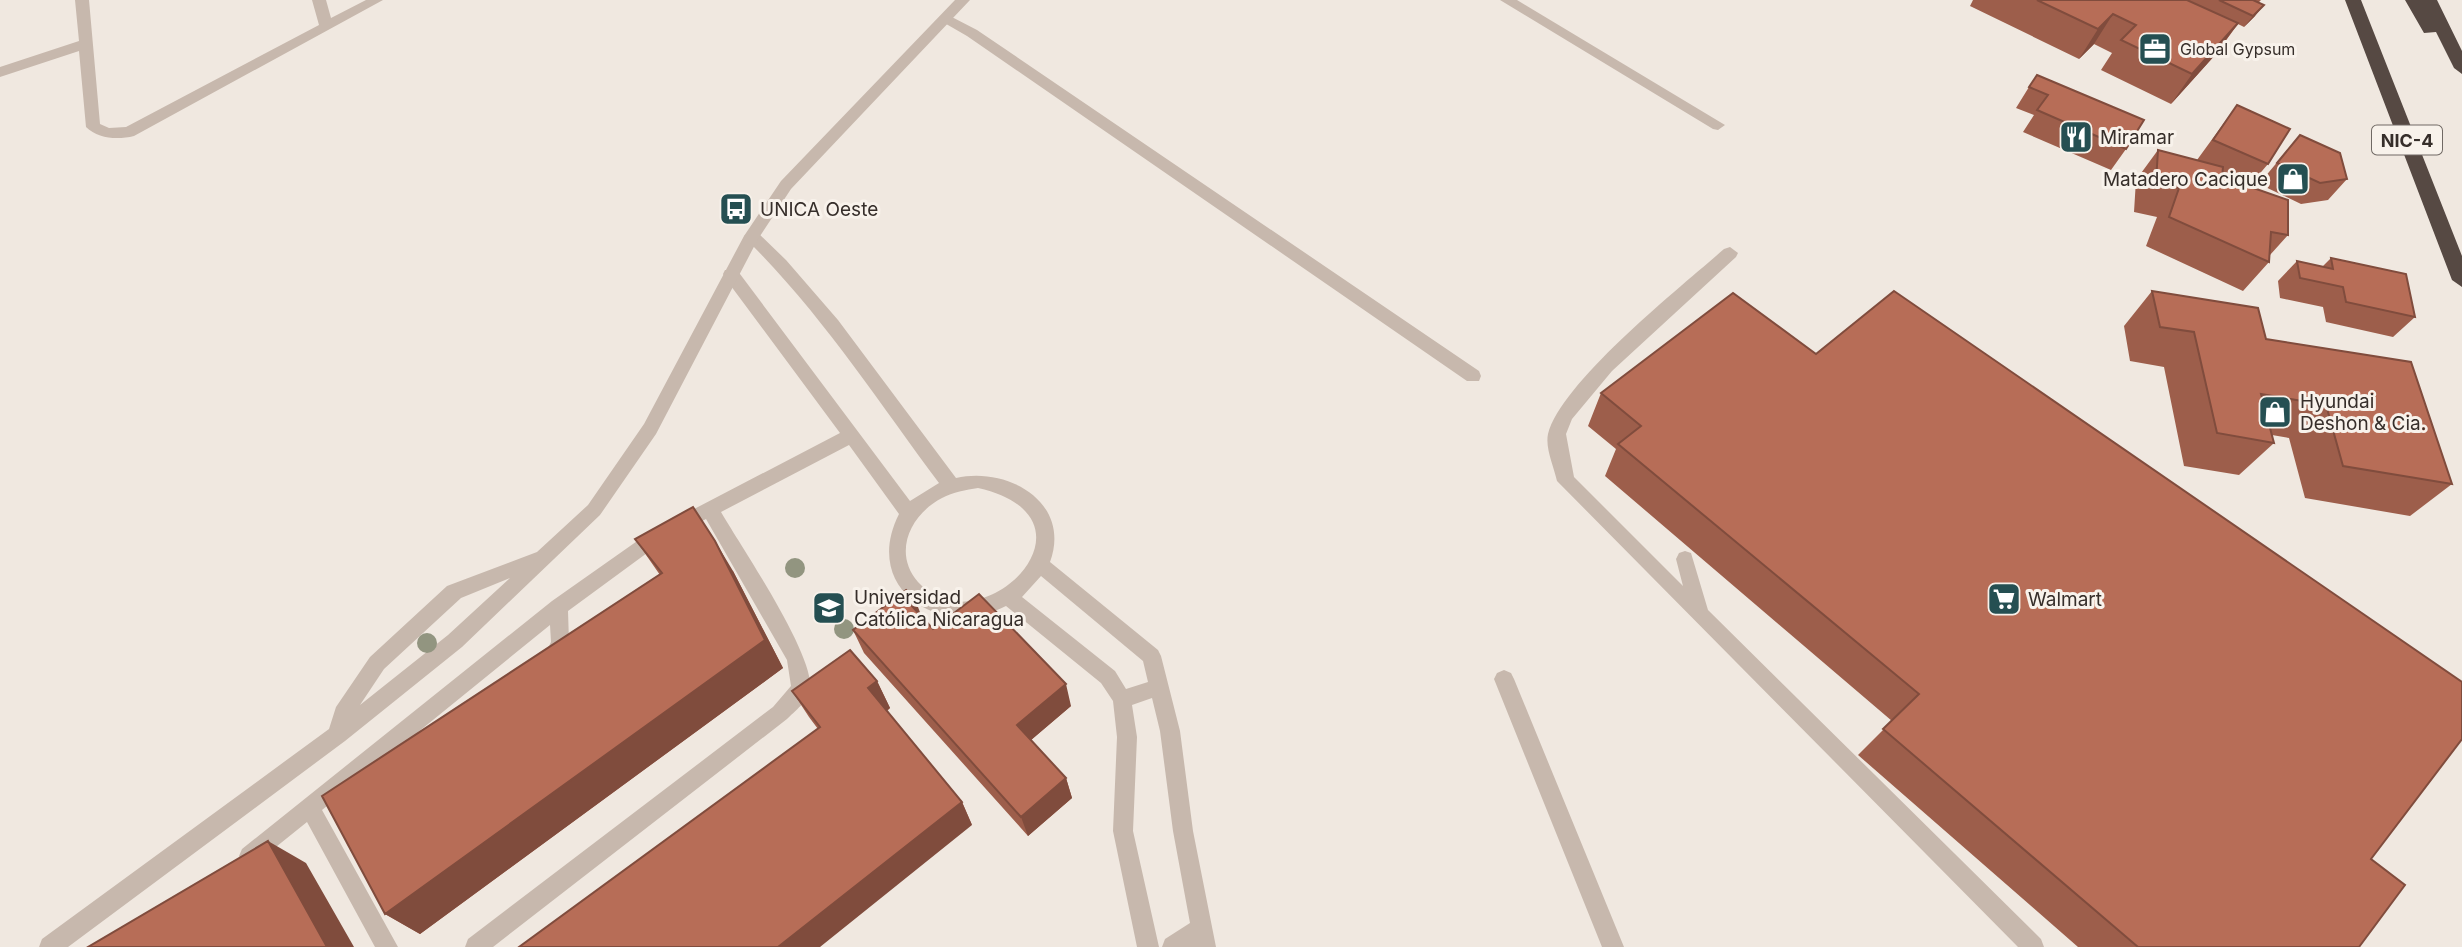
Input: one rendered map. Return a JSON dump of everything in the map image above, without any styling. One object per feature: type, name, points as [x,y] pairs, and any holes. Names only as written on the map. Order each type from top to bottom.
[{"type":"highway","name":"NIC-4","points":[[2353,0],[2462,280]]},
{"type":"highway","points":[[2413,0],[2426,25],[2458,56]]},
{"type":"highway","points":[[2429,0],[2458,56]]},
{"type":"street","points":[[82,0],[93,127],[118,134],[129,132],[376,0]]},
{"type":"street","points":[[319,0],[326,26]]},
{"type":"street","points":[[50,947],[338,734],[455,641],[594,510],[643,439],[752,236],[786,185],[962,0]]},
{"type":"street","points":[[1507,0],[1718,125]]},
{"type":"street","points":[[946,19],[972,33],[1473,376]]},
{"type":"street","points":[[0,72],[85,44]]},
{"type":"street","points":[[752,236],[774,256],[828,323],[951,485]]},
{"type":"street","points":[[1730,253],[1653,321],[1578,395],[1557,434],[1566,481],[1699,610],[2033,947]]},
{"type":"street","points":[[731,274],[909,514]]},
{"type":"street","points":[[234,869],[559,607],[656,537],[711,511],[852,435]]},
{"type":"street","points":[[978,481],[1007,488],[1029,501],[1043,521],[1046,544],[1039,564],[1028,582],[1009,598],[980,608],[950,609],[923,600],[903,581],[895,558],[898,532],[909,514],[927,497],[951,485],[978,481]]},
{"type":"street","points":[[476,947],[780,713],[802,689],[796,658],[711,511]]},
{"type":"street","points":[[338,734],[343,713],[377,663],[454,592],[545,556]]},
{"type":"street","points":[[1685,559],[1699,610]]},
{"type":"street","points":[[1039,564],[1151,656],[1170,732],[1202,938],[1172,947]]},
{"type":"street","points":[[1009,598],[1108,677],[1122,699],[1127,737],[1123,831],[1148,947]]},
{"type":"street","points":[[541,675],[550,666],[560,642],[559,607]]},
{"type":"street","points":[[1504,679],[1613,947]]},
{"type":"street","points":[[1122,699],[1160,687]]},
{"type":"street","points":[[398,736],[438,732]]},
{"type":"street","points":[[310,807],[387,947]]},
{"type":"building","points":[[2037,0],[2187,0],[2238,23],[2192,74],[2121,40],[2136,25],[2113,14],[2098,29]]},
{"type":"building","points":[[2219,0],[2253,0],[2264,5],[2253,16]]},
{"type":"building","points":[[2037,75],[2144,120],[2126,149],[2037,110],[2048,95],[2029,87]]},
{"type":"building","points":[[2237,105],[2290,129],[2268,164],[2213,140]]},
{"type":"building","points":[[2300,135],[2340,153],[2347,179],[2320,183],[2277,163]]},
{"type":"building","points":[[2158,150],[2223,167],[2222,177],[2288,200],[2288,235],[2271,232],[2269,262],[2169,217],[2179,188],[2156,182]]},
{"type":"building","points":[[2331,258],[2406,274],[2415,317],[2346,302],[2343,287],[2300,278],[2297,261],[2333,269]]},
{"type":"building","name":"Walmart","points":[[1894,291],[2462,682],[2462,739],[2371,859],[2405,885],[2359,947],[2138,947],[1883,729],[1919,694],[1618,444],[1641,426],[1601,393],[1733,293],[1816,354]]},
{"type":"building","points":[[2152,291],[2258,308],[2266,339],[2411,362],[2452,484],[2343,466],[2326,405],[2261,394],[2274,443],[2217,433],[2194,332],[2160,327]]},
{"type":"building","points":[[693,507],[715,541],[765,640],[385,914],[322,796],[662,573],[635,539]]},
{"type":"building","points":[[906,590],[915,599],[909,603],[933,629],[979,594],[1066,684],[1017,725],[1066,778],[1021,817],[853,630]]},
{"type":"building","points":[[850,650],[877,681],[868,688],[962,802],[778,947],[519,947],[820,727],[792,691]]},
{"type":"building","points":[[268,841],[327,947],[88,947]]},
{"type":"place","name":"Global Gypsum","points":[[2155,49]]},
{"type":"place","name":"Miramar","points":[[2076,137]]},
{"type":"place","name":"Matadero Cacique","points":[[2293,179]]},
{"type":"place","name":"UNICA Oeste","points":[[736,209]]},
{"type":"place","name":"Hyundai Deshon & Cia.","points":[[2275,412]]},
{"type":"place","name":"Walmart","points":[[2004,599]]},
{"type":"place","name":"Universidad Católica Nicaragua","points":[[829,608]]}]
